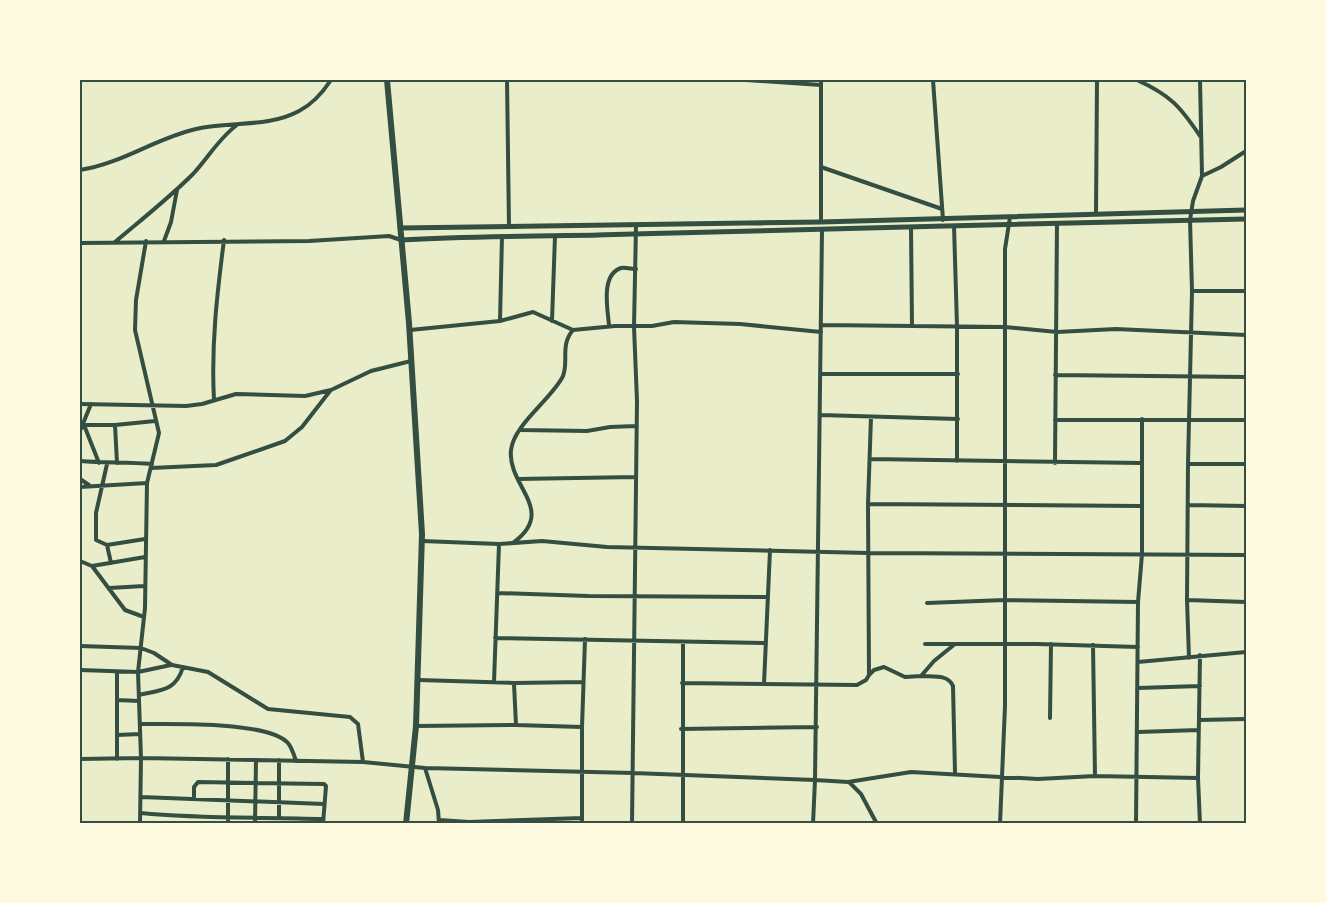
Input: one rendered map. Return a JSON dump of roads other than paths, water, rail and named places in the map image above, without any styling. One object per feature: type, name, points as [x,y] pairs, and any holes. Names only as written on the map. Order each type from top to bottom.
[{"type":"highway","points":[[387,80],[409,330],[422,541],[419,680],[406,824]]},
{"type":"main road","points":[[400,228],[636,226],[1246,210]]},
{"type":"main road","points":[[401,240],[1246,219]]},
{"type":"street","points":[[80,170],[112,162],[197,128],[284,117],[298,112],[317,97],[331,80]]},
{"type":"street","points":[[507,80],[508,228]]},
{"type":"street","points":[[746,80],[821,82],[821,222]]},
{"type":"street","points":[[933,80],[942,226]]},
{"type":"street","points":[[1096,80],[1096,213]]},
{"type":"street","points":[[1137,80],[1171,98],[1201,137]]},
{"type":"street","points":[[1189,658],[1188,464],[1192,291],[1190,220],[1202,177],[1200,80]]},
{"type":"street","points":[[114,242],[177,189],[238,124]]},
{"type":"street","points":[[1202,177],[1246,151]]},
{"type":"street","points":[[821,167],[942,208]]},
{"type":"street","points":[[164,241],[171,222],[177,189]]},
{"type":"street","points":[[1000,824],[1005,706],[1005,249],[1010,217]]},
{"type":"street","points":[[1055,463],[1057,223]]},
{"type":"street","points":[[632,824],[636,226]]},
{"type":"street","points":[[954,226],[957,461]]},
{"type":"street","points":[[911,227],[912,326]]},
{"type":"street","points":[[389,236],[400,228]]},
{"type":"street","points":[[813,824],[817,727],[822,230]]},
{"type":"street","points":[[80,243],[338,240],[389,236],[401,240]]},
{"type":"street","points":[[500,321],[502,236]]},
{"type":"street","points":[[552,321],[555,236]]},
{"type":"street","points":[[214,400],[212,358],[214,323],[224,240]]},
{"type":"street","points":[[140,824],[141,758],[138,672],[144,617],[147,483],[159,433],[135,330],[135,315],[146,242]]},
{"type":"street","points":[[609,326],[607,290],[609,281],[613,273],[621,268],[636,268]]},
{"type":"street","points":[[1192,291],[1246,291]]},
{"type":"street","points":[[409,330],[500,321],[533,312],[573,330],[609,326],[634,327],[674,322],[740,324],[821,333]]},
{"type":"street","points":[[821,325],[1005,327],[1057,332],[1116,329],[1246,335]]},
{"type":"street","points":[[513,543],[527,530],[532,515],[518,479],[511,450],[520,430],[562,378],[566,342],[573,330]]},
{"type":"street","points":[[80,404],[186,406],[236,394],[305,396],[331,390],[371,371],[411,361]]},
{"type":"street","points":[[820,374],[957,374]]},
{"type":"street","points":[[1055,375],[1246,377]]},
{"type":"street","points":[[80,461],[151,466],[216,465],[285,441],[302,427],[331,390]]},
{"type":"street","points":[[80,431],[92,404]]},
{"type":"street","points":[[820,415],[958,419]]},
{"type":"street","points":[[869,675],[868,504],[871,417]]},
{"type":"street","points":[[1136,824],[1138,602],[1142,554],[1140,506],[1142,419]]},
{"type":"street","points":[[1055,420],[1246,420]]},
{"type":"street","points":[[84,424],[115,425],[155,421]]},
{"type":"street","points":[[84,424],[99,463]]},
{"type":"street","points":[[115,425],[117,463]]},
{"type":"street","points":[[520,430],[587,431],[636,426]]},
{"type":"street","points":[[870,459],[1141,463]]},
{"type":"street","points":[[107,464],[96,513],[96,540],[107,544],[145,539]]},
{"type":"street","points":[[1188,464],[1246,464]]},
{"type":"street","points":[[518,479],[635,477]]},
{"type":"street","points":[[80,479],[89,485]]},
{"type":"street","points":[[80,487],[147,483]]},
{"type":"street","points":[[868,504],[1140,506]]},
{"type":"street","points":[[1188,505],[1246,506]]},
{"type":"street","points":[[422,541],[499,544],[559,542],[635,548],[868,552],[1246,555]]},
{"type":"street","points":[[107,544],[111,563]]},
{"type":"street","points":[[494,682],[499,544]]},
{"type":"street","points":[[764,684],[770,550]]},
{"type":"street","points":[[92,566],[145,557]]},
{"type":"street","points":[[80,561],[92,566],[125,610],[144,617]]},
{"type":"street","points":[[109,588],[144,586]]},
{"type":"street","points":[[497,593],[543,596],[768,597]]},
{"type":"street","points":[[927,603],[1005,600],[1138,602]]},
{"type":"street","points":[[1187,600],[1246,602]]},
{"type":"street","points":[[495,638],[766,643]]},
{"type":"street","points":[[582,824],[585,639]]},
{"type":"street","points":[[682,642],[683,824]]},
{"type":"street","points":[[925,644],[1138,647]]},
{"type":"street","points":[[921,676],[934,661],[955,644]]},
{"type":"street","points":[[1050,718],[1051,644]]},
{"type":"street","points":[[1093,645],[1095,776]]},
{"type":"street","points":[[80,646],[141,648],[154,653],[172,665]]},
{"type":"street","points":[[1138,662],[1246,652]]},
{"type":"street","points":[[1200,656],[1198,778],[1200,824]]},
{"type":"street","points":[[80,670],[138,672],[172,665],[194,668],[218,677],[268,710],[350,717],[358,724],[363,762]]},
{"type":"street","points":[[139,695],[168,688],[177,682],[183,667]]},
{"type":"street","points":[[682,683],[857,685],[866,680],[874,670],[884,667],[905,677],[946,678],[953,686],[955,773]]},
{"type":"street","points":[[117,672],[117,759]]},
{"type":"street","points":[[419,680],[514,683],[583,682]]},
{"type":"street","points":[[514,683],[516,725]]},
{"type":"street","points":[[1138,688],[1200,686]]},
{"type":"street","points":[[117,700],[139,701]]},
{"type":"street","points":[[1199,720],[1246,719]]},
{"type":"street","points":[[140,724],[244,727],[285,740],[291,746],[296,760]]},
{"type":"street","points":[[416,726],[582,727]]},
{"type":"street","points":[[681,729],[817,727]]},
{"type":"street","points":[[1138,732],[1199,730]]},
{"type":"street","points":[[117,735],[140,734]]},
{"type":"street","points":[[80,759],[363,762],[425,768],[633,773],[848,782],[900,773],[955,773],[1038,779],[1095,776],[1198,778]]},
{"type":"street","points":[[228,759],[228,824]]},
{"type":"street","points":[[255,824],[256,760]]},
{"type":"street","points":[[279,760],[279,818]]},
{"type":"street","points":[[425,768],[439,821],[469,823],[582,818]]},
{"type":"street","points":[[141,813],[205,821],[256,817],[323,821],[326,786],[324,784],[198,782],[194,787],[194,799]]},
{"type":"street","points":[[848,782],[861,794],[877,824]]},
{"type":"street","points":[[141,797],[324,804]]},
{"type":"street","points":[[180,817],[180,824]]},
{"type":"street","points":[[1092,823],[1107,824]]}]
